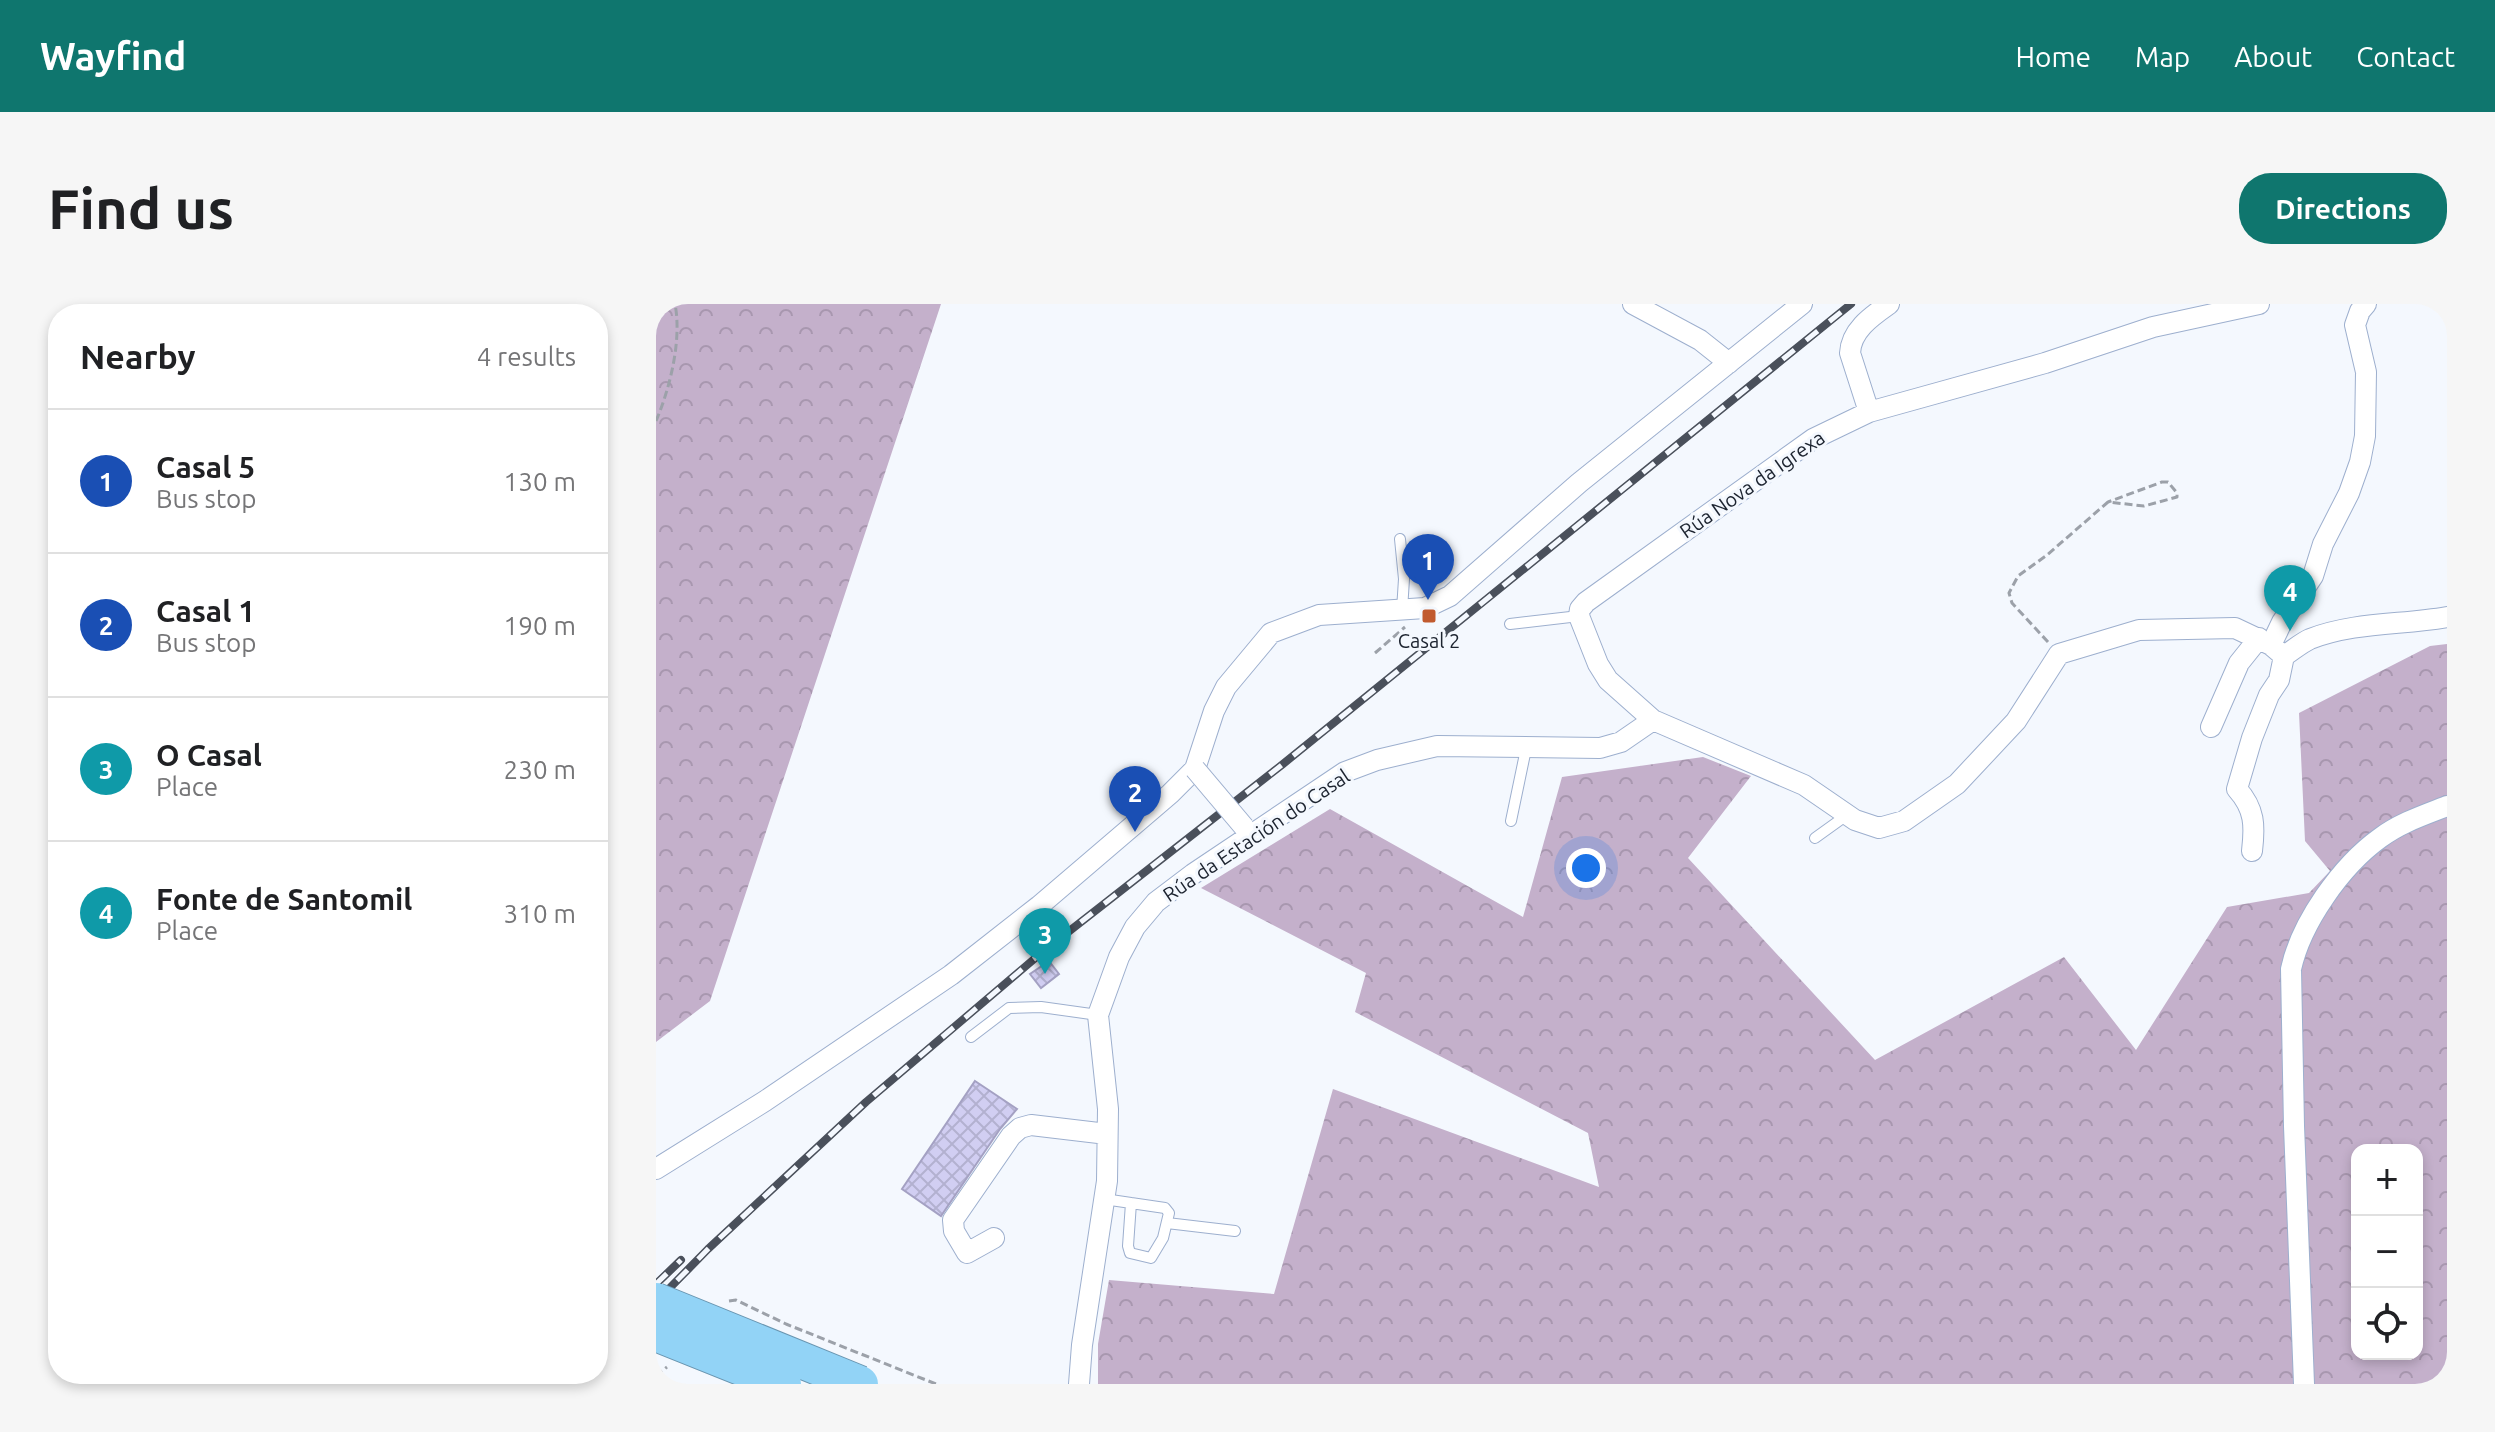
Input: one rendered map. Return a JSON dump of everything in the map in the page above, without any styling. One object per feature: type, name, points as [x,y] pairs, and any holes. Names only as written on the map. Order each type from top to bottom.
[{"type":"highway","points":[[656,1301],[860,1384]]},
{"type":"highway","points":[[656,1333],[783,1384]]},
{"type":"street","points":[[1633,304],[1700,340],[1729,363]]},
{"type":"street","points":[[656,1169],[765,1101],[951,975],[1039,906],[1170,794],[1195,769],[1214,711],[1226,687],[1271,633],[1319,615],[1425,608],[1450,596],[1555,503],[1802,304]]},
{"type":"street","points":[[1869,412],[1850,353],[1851,345],[1871,317],[1889,304]]},
{"type":"street","name":"Rúa Nova da Igrexa","points":[[1579,616],[1586,602],[1813,439],[1869,412],[2045,363],[2153,327],[2259,304]]},
{"type":"street","points":[[2252,851],[2255,823],[2249,802],[2237,789],[2252,738],[2269,695],[2279,680],[2272,646],[2282,622],[2313,576],[2323,544],[2349,493],[2360,462],[2365,436],[2366,372],[2355,325],[2366,304]]},
{"type":"street","points":[[1579,616],[1598,664],[1608,680],[1653,720],[1804,785],[1847,815],[1872,827],[1887,827],[1904,821],[1957,784],[2016,721],[2059,654],[2139,630],[2235,628],[2272,646]]},
{"type":"street","points":[[2211,727],[2239,663],[2272,646],[2359,626],[2417,623],[2447,617]]},
{"type":"street","name":"Rúa da Estación do Casal","points":[[1079,1384],[1107,1181],[1108,1109],[1098,1015],[1119,957],[1135,927],[1156,902],[1248,831],[1345,772],[1377,760],[1437,746],[1600,748],[1621,742],[1653,720]]},
{"type":"street","points":[[1195,769],[1248,831]]},
{"type":"street","points":[[2304,1384],[2293,1111],[2291,969],[2295,951],[2308,921],[2363,853],[2402,824],[2447,806]]},
{"type":"street","points":[[994,1238],[967,1253],[954,1231],[953,1220],[1011,1136],[1020,1128],[1031,1125],[1107,1134]]},
{"type":"lane","points":[[1400,539],[1404,579],[1402,610]]},
{"type":"lane","points":[[1510,624],[1579,616]]},
{"type":"lane","points":[[1511,821],[1526,749]]},
{"type":"lane","points":[[1815,838],[1847,815]]},
{"type":"lane","points":[[971,1037],[1009,1008],[1041,1007],[1098,1015]]},
{"type":"lane","points":[[1104,1199],[1165,1208],[1169,1213],[1163,1238],[1151,1258],[1130,1253],[1131,1203]]},
{"type":"lane","points":[[1167,1223],[1235,1231]]},
{"type":"path","points":[[656,421],[669,388],[677,316],[675,304]]},
{"type":"path","points":[[2059,654],[2012,603],[2009,593],[2018,576],[2108,502],[2162,482],[2168,482],[2177,493],[2177,497],[2162,503],[2144,506],[2108,502]]},
{"type":"path","points":[[1375,653],[1425,608]]},
{"type":"green space","points":[[656,304],[941,304],[710,1001],[656,1042]]},
{"type":"green space","points":[[2447,644],[2447,1384],[1098,1384],[1098,1344],[1109,1280],[1274,1294],[1333,1089],[1599,1187],[1588,1133],[1355,1012],[1366,973],[1201,888],[1330,809],[1523,917],[1562,777],[1703,757],[1751,776],[1688,858],[1875,1060],[2064,957],[2136,1050],[2227,907],[2309,893],[2330,871],[2305,841],[2299,713],[2430,646]]},
{"type":"building","points":[[1049,961],[1059,974],[1041,988],[1030,974]]},
{"type":"building","points":[[975,1081],[1017,1109],[941,1216],[902,1189]]},
{"type":"railway","points":[[656,1302],[708,1249],[866,1102],[1040,954],[1283,764],[1851,304]]},
{"type":"railway","points":[[656,1284],[681,1260]]},
{"type":"place","name":"Casal 5","points":[[1428,600]]},
{"type":"place","name":"Casal 2","points":[[1429,616]]},
{"type":"place","name":"Fonte de Santomil","points":[[2290,631]]},
{"type":"place","name":"Casal 1","points":[[1135,832]]},
{"type":"place","name":"O Casal","points":[[1045,974]]}]
